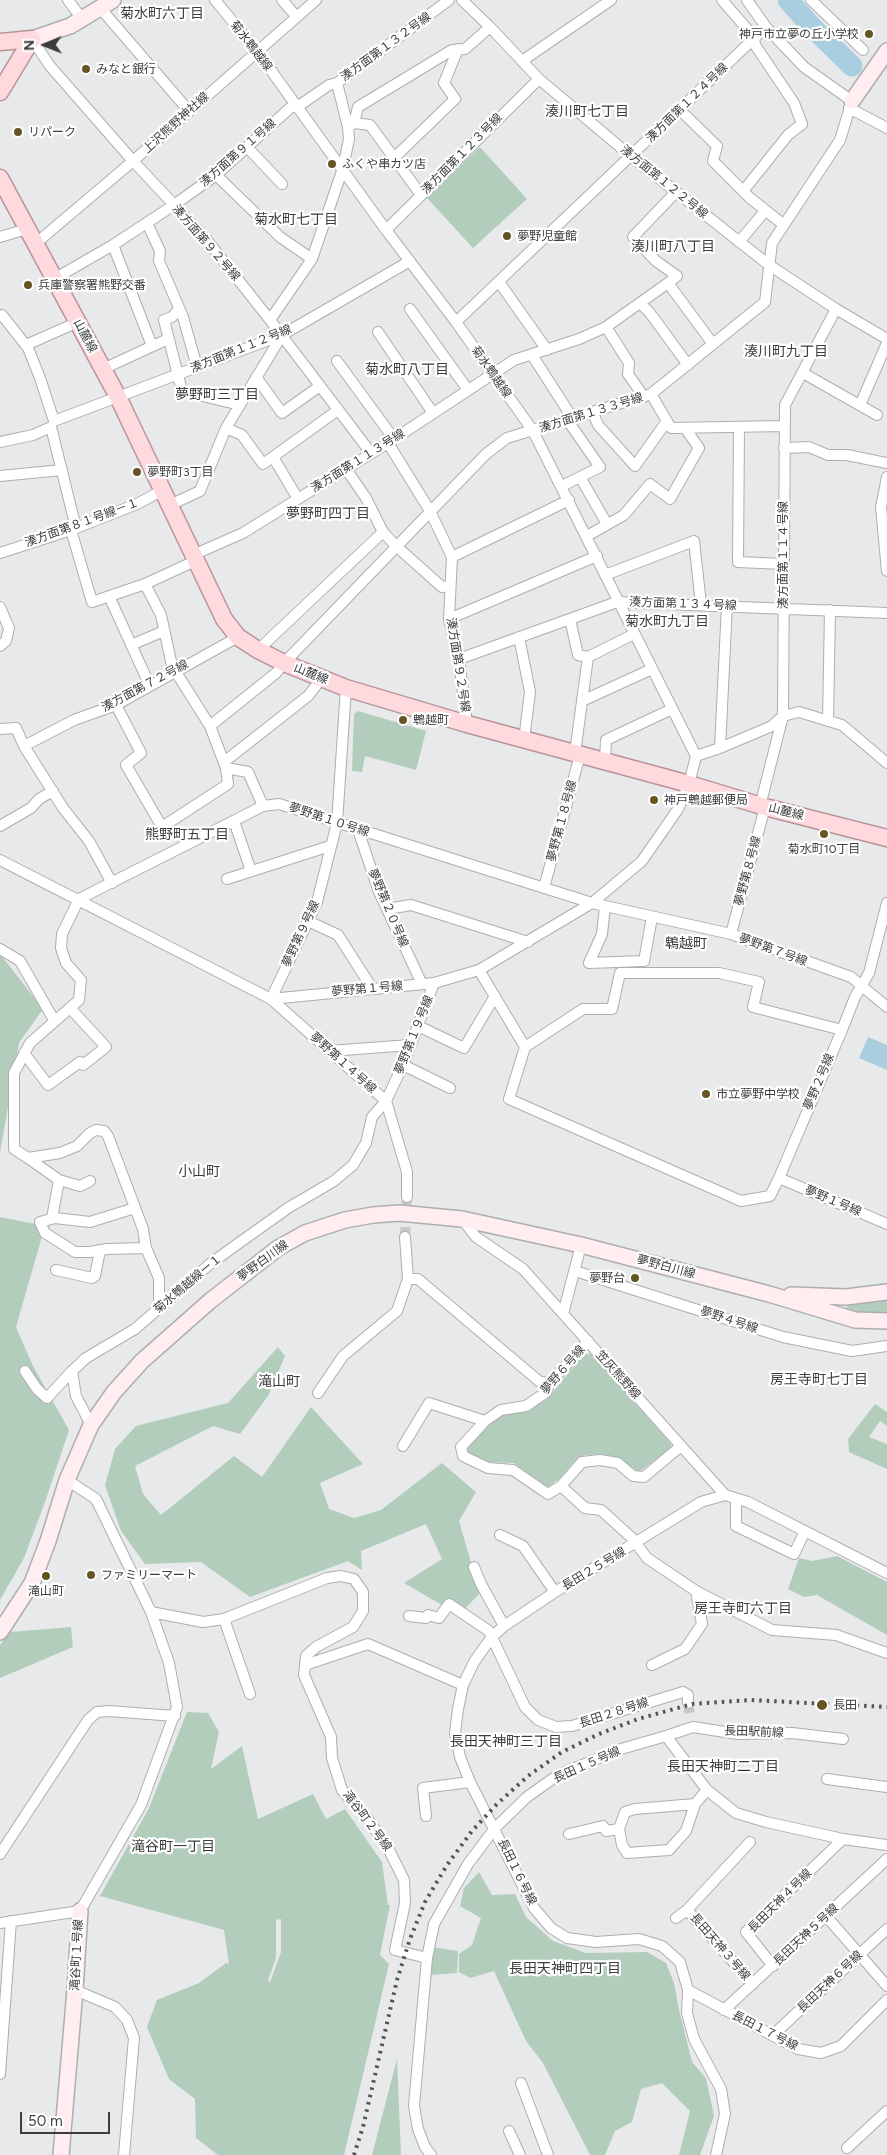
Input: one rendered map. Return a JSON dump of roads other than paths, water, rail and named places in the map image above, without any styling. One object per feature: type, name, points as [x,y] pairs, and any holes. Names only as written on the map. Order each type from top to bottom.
[{"type":"main road","points":[[0,42],[32,39]]},
{"type":"main road","points":[[0,92],[32,39]]},
{"type":"main road","name":"山麓線","points":[[0,178],[118,397],[224,619],[238,637],[284,663],[346,688],[524,740],[689,784],[762,807],[887,838]]},
{"type":"street","points":[[68,0],[82,20]]},
{"type":"street","name":"菊水鵯越線","points":[[215,0],[257,51],[386,230],[456,322],[533,431],[597,556],[617,602],[696,756]]},
{"type":"street","points":[[282,0],[296,16]]},
{"type":"street","name":"上沢熊野神社線","points":[[35,244],[133,161],[316,0]]},
{"type":"street","name":"湊方面第１３２号線","points":[[270,320],[312,259],[342,168],[351,125],[337,83],[449,0]]},
{"type":"street","name":"湊方面第１２２号線","points":[[462,0],[538,79],[632,157],[769,265],[836,309],[887,339]]},
{"type":"street","points":[[522,61],[611,0]]},
{"type":"street","points":[[722,0],[754,37],[756,45],[794,103],[802,124],[788,135],[744,190]]},
{"type":"street","points":[[747,0],[766,27],[804,67],[851,105],[887,128]]},
{"type":"street","points":[[811,0],[864,50]]},
{"type":"street","points":[[32,39],[70,26],[107,4],[189,111]]},
{"type":"street","points":[[421,195],[370,125],[351,125],[358,107],[452,50],[465,49],[490,27]]},
{"type":"street","name":"湊方面第１２４号線","points":[[456,322],[632,157],[766,27]]},
{"type":"street","name":"湊方面第９２号線","points":[[32,39],[50,66],[133,161],[206,239],[282,335],[371,453]]},
{"type":"street","points":[[394,158],[455,100],[444,83],[458,50]]},
{"type":"street","name":"湊方面第１３３号線","points":[[210,726],[276,673],[486,454],[507,438],[648,396],[765,302],[772,243],[840,140],[851,105],[887,51]]},
{"type":"street","name":"湊方面第１２３号線","points":[[386,230],[538,79]]},
{"type":"street","name":"湊方面第９１号線","points":[[54,279],[113,245],[174,205],[216,175],[290,108],[329,85],[337,83]]},
{"type":"street","points":[[680,110],[717,146],[713,161],[765,211],[784,225]]},
{"type":"street","points":[[247,147],[282,184]]},
{"type":"street","points":[[216,175],[280,237],[312,259]]},
{"type":"street","points":[[676,192],[633,237],[656,261],[677,276],[668,283],[713,344]]},
{"type":"street","points":[[739,242],[765,211]]},
{"type":"street","points":[[146,223],[160,251],[159,261],[180,309],[197,368]]},
{"type":"street","points":[[0,237],[27,229]]},
{"type":"street","points":[[113,245],[152,346]]},
{"type":"street","name":"湊方面第１１２号線","points":[[0,442],[33,435],[53,424],[118,397],[282,335],[410,261]]},
{"type":"street","points":[[499,282],[548,350]]},
{"type":"street","name":"湊方面第１１３号線","points":[[109,596],[145,584],[243,533],[391,441],[514,360],[579,340],[606,327],[668,283]]},
{"type":"street","points":[[640,303],[650,313],[688,364]]},
{"type":"street","points":[[180,309],[172,317],[164,320],[182,391],[240,405]]},
{"type":"street","points":[[410,309],[468,390]]},
{"type":"street","name":"湊方面第１１４号線","points":[[783,716],[785,405],[836,309]]},
{"type":"street","points":[[2,315],[26,345],[40,378],[53,424],[73,529],[92,602],[109,596],[150,686]]},
{"type":"street","points":[[26,345],[78,322]]},
{"type":"street","points":[[606,327],[629,363],[628,374],[648,396],[671,428],[784,426]]},
{"type":"street","points":[[378,332],[433,413]]},
{"type":"street","points":[[167,497],[200,491],[226,428],[282,335]]},
{"type":"street","points":[[103,369],[168,339]]},
{"type":"street","points":[[860,405],[887,344]]},
{"type":"street","points":[[532,354],[600,467],[562,486]]},
{"type":"street","name":"湊方面第９２号線","points":[[337,361],[391,441],[430,511],[452,557],[449,619],[459,659],[467,724]]},
{"type":"street","points":[[803,373],[877,415]]},
{"type":"street","points":[[256,377],[282,413],[320,386]]},
{"type":"street","points":[[226,428],[242,435],[263,464],[338,410]]},
{"type":"street","points":[[593,413],[598,426],[635,466],[667,421]]},
{"type":"street","points":[[587,536],[624,515],[650,484],[670,499],[699,448],[684,428]]},
{"type":"street","points":[[738,428],[738,562],[784,564]]},
{"type":"street","points":[[784,448],[808,447],[828,455],[847,455],[887,463]]},
{"type":"street","points":[[273,457],[298,499]]},
{"type":"street","points":[[346,469],[366,498],[384,532],[396,546],[442,587],[450,586]]},
{"type":"street","points":[[0,476],[62,470]]},
{"type":"street","points":[[580,477],[607,524]]},
{"type":"street","points":[[887,477],[881,507],[887,571]]},
{"type":"street","name":"湊方面第８１号線－１","points":[[0,553],[73,529],[137,504],[167,497]]},
{"type":"street","points":[[452,557],[569,500]]},
{"type":"street","points":[[258,650],[384,532]]},
{"type":"street","points":[[605,575],[694,541],[701,604]]},
{"type":"street","points":[[449,619],[597,556]]},
{"type":"street","points":[[116,705],[141,753],[126,765],[162,827],[228,784],[225,765],[210,726],[172,666],[161,616],[145,584]]},
{"type":"street","name":"湊方面第１３４号線","points":[[459,659],[617,602],[887,613]]},
{"type":"street","points":[[720,748],[727,605]]},
{"type":"street","points":[[0,607],[8,628],[6,641],[0,646]]},
{"type":"street","points":[[828,720],[830,610]]},
{"type":"street","points":[[570,619],[578,655],[588,657],[634,634]]},
{"type":"street","points":[[131,645],[164,631]]},
{"type":"street","name":"湊方面第７２号線","points":[[24,746],[74,720],[116,705],[238,637]]},
{"type":"street","points":[[519,637],[530,692],[524,740]]},
{"type":"street","name":"夢野第１８号線","points":[[544,888],[578,754],[588,657]]},
{"type":"street","points":[[582,701],[652,669]]},
{"type":"street","points":[[225,765],[308,696],[322,678]]},
{"type":"street","name":"夢野第９号線","points":[[271,999],[317,902],[336,822],[346,688]]},
{"type":"street","points":[[605,761],[606,740],[672,709]]},
{"type":"street","points":[[689,784],[696,756],[772,726],[783,716],[799,712],[842,725],[887,763]]},
{"type":"street","name":"夢野第８号線","points":[[731,934],[783,716]]},
{"type":"street","points":[[0,729],[16,728],[24,746],[63,808],[89,841],[112,883]]},
{"type":"street","points":[[225,765],[248,772],[263,806]]},
{"type":"street","name":"夢野第１号線","points":[[271,999],[434,983],[479,970],[592,903],[642,861],[678,809],[689,784]]},
{"type":"street","points":[[0,826],[31,808],[39,799],[53,792]]},
{"type":"street","name":"夢野第１０号線","points":[[79,899],[263,806],[279,804],[592,903]]},
{"type":"street","points":[[234,821],[251,872]]},
{"type":"street","name":"夢野第２０号線","points":[[358,830],[387,909],[422,984]]},
{"type":"street","points":[[227,879],[330,846]]},
{"type":"street","points":[[0,860],[271,999]]},
{"type":"street","points":[[79,899],[62,934],[61,948],[66,963],[81,980],[79,1000],[30,1043],[14,1073],[14,1149],[59,1180],[80,1186],[90,1181]]},
{"type":"street","name":"夢野第７号線","points":[[592,903],[731,934],[851,977],[862,988]]},
{"type":"street","points":[[887,903],[869,973],[862,988],[887,1007]]},
{"type":"street","points":[[387,909],[411,905],[528,942]]},
{"type":"street","points":[[605,906],[602,934],[589,963],[644,961],[652,917]]},
{"type":"street","points":[[308,921],[338,935],[372,988]]},
{"type":"street","points":[[0,949],[20,962],[54,1020]]},
{"type":"street","points":[[479,970],[525,1047],[583,1009],[612,1009],[620,974],[719,973],[759,982],[753,1006],[842,1030]]},
{"type":"street","name":"夢野第１９号線","points":[[353,1165],[366,1143],[372,1117],[386,1101],[403,1065],[434,983]]},
{"type":"street","name":"夢野２号線","points":[[525,1047],[510,1099],[741,1201],[770,1196],[855,998],[862,988]]},
{"type":"street","points":[[418,1026],[464,1048],[495,996]]},
{"type":"street","name":"夢野第１４号線","points":[[271,999],[386,1101],[408,1172],[407,1197]]},
{"type":"street","points":[[24,1053],[48,1086],[80,1062],[83,1065],[106,1047],[70,1008]]},
{"type":"street","points":[[330,1051],[410,1045]]},
{"type":"street","points":[[403,1065],[450,1088]]},
{"type":"street","points":[[28,1158],[60,1153],[77,1146],[90,1133],[96,1130],[104,1131],[113,1144],[114,1152],[143,1229],[146,1248],[159,1278],[159,1299],[162,1306]]},
{"type":"street","name":"菊水鵯越線ー１","points":[[25,1371],[37,1389],[47,1398],[86,1358],[135,1330],[211,1263],[288,1208],[334,1181],[353,1165]]},
{"type":"street","name":"夢野１号線","points":[[779,1178],[887,1224]]},
{"type":"street","points":[[52,1218],[59,1180]]},
{"type":"street","points":[[134,1208],[90,1222],[52,1218],[40,1222],[45,1233],[75,1252],[146,1248]]},
{"type":"street","name":"夢野白川線","points":[[0,1632],[32,1583],[48,1541],[67,1480],[92,1425],[114,1392],[142,1361],[210,1301],[278,1248],[305,1233],[346,1220],[373,1215],[408,1214],[462,1219],[581,1245],[769,1294],[855,1320],[887,1321]]},
{"type":"street","name":"笠灰熊野線","points":[[462,1219],[476,1237],[524,1269],[725,1495]]},
{"type":"street","points":[[318,1393],[343,1356],[397,1311],[408,1279],[405,1238]]},
{"type":"street","points":[[564,1314],[581,1245]]},
{"type":"street","points":[[56,1270],[92,1278],[95,1276],[100,1250]]},
{"type":"street","name":"夢野４号線","points":[[574,1271],[783,1337],[852,1351],[887,1346]]},
{"type":"street","points":[[408,1279],[418,1279],[540,1382],[550,1383]]},
{"type":"street","name":"夢野白川線","points":[[769,1294],[846,1297],[887,1292]]},
{"type":"street","name":"夢野６号線","points":[[561,1486],[548,1494],[513,1470],[488,1468],[463,1456],[461,1447],[485,1421],[501,1410],[526,1406],[546,1393],[550,1383],[588,1341]]},
{"type":"street","points":[[72,1371],[76,1396],[92,1425]]},
{"type":"street","points":[[403,1446],[429,1403],[485,1421]]},
{"type":"street","points":[[681,1446],[644,1476],[633,1476],[618,1463],[600,1460],[582,1462],[561,1486],[585,1508],[601,1510],[632,1538],[647,1558],[696,1591],[772,1630],[836,1635],[887,1652]]},
{"type":"street","name":"滝谷町１号線","points":[[61,2155],[76,1990],[80,1911],[141,1805],[177,1707],[169,1663],[150,1612],[96,1499],[67,1480]]},
{"type":"street","points":[[725,1495],[748,1502],[887,1574]]},
{"type":"street","name":"長田２５号線","points":[[495,1828],[470,1782],[460,1757],[455,1733],[464,1685],[474,1662],[491,1638],[504,1626],[555,1592],[701,1502],[725,1495]]},
{"type":"street","points":[[736,1499],[736,1526],[794,1554],[805,1531]]},
{"type":"street","points":[[500,1535],[523,1546],[555,1592]]},
{"type":"street","points":[[474,1567],[480,1584],[504,1626]]},
{"type":"street","points":[[150,1612],[203,1622],[224,1619],[327,1578],[341,1576],[354,1579],[363,1592],[363,1611],[353,1627],[316,1647],[306,1656],[305,1665],[368,1644],[464,1685]]},
{"type":"street","points":[[652,1665],[685,1649],[702,1624],[696,1591]]},
{"type":"street","points":[[409,1616],[426,1618],[428,1615],[439,1618],[449,1604],[489,1631],[491,1638]]},
{"type":"street","points":[[224,1619],[250,1694]]},
{"type":"street","name":"長田２８号線","points":[[491,1638],[525,1707],[538,1720],[556,1727],[572,1726],[683,1692],[688,1695],[688,1703]]},
{"type":"street","name":"滝谷町２号線","points":[[305,1665],[304,1675],[331,1737],[332,1758],[342,1790],[367,1818],[388,1848],[404,1880],[405,1903],[395,1950],[427,1958]]},
{"type":"street","points":[[0,1854],[88,1720],[98,1712],[110,1711],[175,1716]]},
{"type":"street","points":[[690,1716],[693,1727]]},
{"type":"street","name":"長田駅前線","points":[[666,1736],[693,1727],[738,1734],[792,1733],[843,1739]]},
{"type":"street","points":[[666,1736],[707,1790],[736,1813],[766,1822],[844,1839],[887,1845]]},
{"type":"street","name":"長田１５号線","points":[[431,2155],[421,2138],[414,2106],[427,1958],[434,1924],[468,1864],[495,1828],[527,1797],[558,1776],[621,1749],[666,1736]]},
{"type":"street","points":[[827,1779],[887,1787]]},
{"type":"street","points":[[426,1816],[423,1788],[470,1782]]},
{"type":"street","points":[[695,1804],[635,1809],[625,1812],[619,1829],[622,1845],[627,1853],[669,1850],[686,1831],[695,1804],[707,1790]]},
{"type":"street","points":[[569,1834],[603,1826],[606,1832],[619,1829]]},
{"type":"street","name":"長田１６号線","points":[[495,1828],[534,1908],[550,1928],[567,1938],[596,1942],[639,1939],[662,1946],[680,1962],[688,1990],[686,2013],[694,2039],[721,2089],[725,2114],[716,2155]]},
{"type":"street","name":"長田天神４号線","points":[[773,1966],[746,1932],[844,1839]]},
{"type":"street","name":"長田天神３号線","points":[[676,1918],[687,1910],[750,1842]]},
{"type":"street","name":"長田天神５号線","points":[[724,2010],[887,1858]]},
{"type":"street","name":"長田天神３号線","points":[[687,1910],[753,1984]]},
{"type":"street","points":[[0,1923],[80,1911]]},
{"type":"street","points":[[826,1916],[887,1986]]},
{"type":"street","points":[[0,2074],[12,1921]]},
{"type":"street","name":"長田天神６号線","points":[[773,2035],[887,1929]]},
{"type":"street","points":[[76,1990],[115,2007],[127,2020],[134,2038],[124,2155]]},
{"type":"street","name":"長田１７号線","points":[[688,1990],[798,2049],[821,2053],[841,2046],[887,2000]]},
{"type":"street","points":[[521,2084],[548,2155]]},
{"type":"street","points":[[847,2148],[887,2111]]},
{"type":"street","points":[[509,2131],[520,2155]]},
{"type":"water","points":[[868,1037],[887,1045],[887,1070],[859,1058]]},
{"type":"waterway","points":[[788,0],[811,26],[852,66]]},
{"type":"tunnel","points":[[405,1237],[407,1197]]},
{"type":"tunnel","points":[[688,1703],[690,1716]]},
{"type":"railway","points":[[354,2155],[363,2127],[397,1980],[410,1939],[425,1902],[447,1865],[472,1831],[497,1804],[528,1776],[562,1752],[599,1734],[638,1719],[692,1704],[750,1700],[887,1707]]},
{"type":"place","name":"神戸市立夢の丘小学校","points":[[869,34]]},
{"type":"place","name":"みなと銀行","points":[[86,69]]},
{"type":"place","name":"リパーク","points":[[18,132]]},
{"type":"place","name":"ふくや串カツ店","points":[[332,164]]},
{"type":"place","name":"夢野児童館","points":[[507,236]]},
{"type":"place","name":"兵庫警察署熊野交番","points":[[28,285]]},
{"type":"place","name":"夢野町3丁目","points":[[137,472]]},
{"type":"place","name":"鵯越町","points":[[403,720]]},
{"type":"place","name":"神戸鵯越郵便局","points":[[654,800]]},
{"type":"place","name":"菊水町10丁目","points":[[824,834]]},
{"type":"place","name":"市立夢野中学校","points":[[706,1094]]},
{"type":"place","name":"夢野台","points":[[635,1278]]},
{"type":"place","name":"ファミリーマート","points":[[91,1575]]},
{"type":"place","name":"滝山町","points":[[46,1576]]},
{"type":"place","name":"長田","points":[[822,1705]]},
{"type":"district","name":"菊水町六丁目","points":[[162,14]]},
{"type":"district","name":"湊川町七丁目","points":[[587,112]]},
{"type":"district","name":"菊水町七丁目","points":[[296,220]]},
{"type":"district","name":"湊川町八丁目","points":[[673,247]]},
{"type":"district","name":"湊川町九丁目","points":[[786,352]]},
{"type":"district","name":"菊水町八丁目","points":[[407,370]]},
{"type":"district","name":"夢野町三丁目","points":[[217,395]]},
{"type":"district","name":"夢野町四丁目","points":[[328,514]]},
{"type":"district","name":"菊水町九丁目","points":[[667,622]]},
{"type":"district","name":"熊野町五丁目","points":[[187,835]]},
{"type":"district","name":"鵯越町","points":[[686,944]]},
{"type":"district","name":"小山町","points":[[199,1172]]},
{"type":"district","name":"房王寺町七丁目","points":[[819,1380]]},
{"type":"district","name":"滝山町","points":[[279,1382]]},
{"type":"district","name":"房王寺町六丁目","points":[[743,1609]]},
{"type":"district","name":"長田天神町三丁目","points":[[506,1742]]},
{"type":"district","name":"長田天神町二丁目","points":[[723,1767]]},
{"type":"district","name":"滝谷町一丁目","points":[[173,1847]]},
{"type":"district","name":"長田天神町四丁目","points":[[565,1969]]}]
